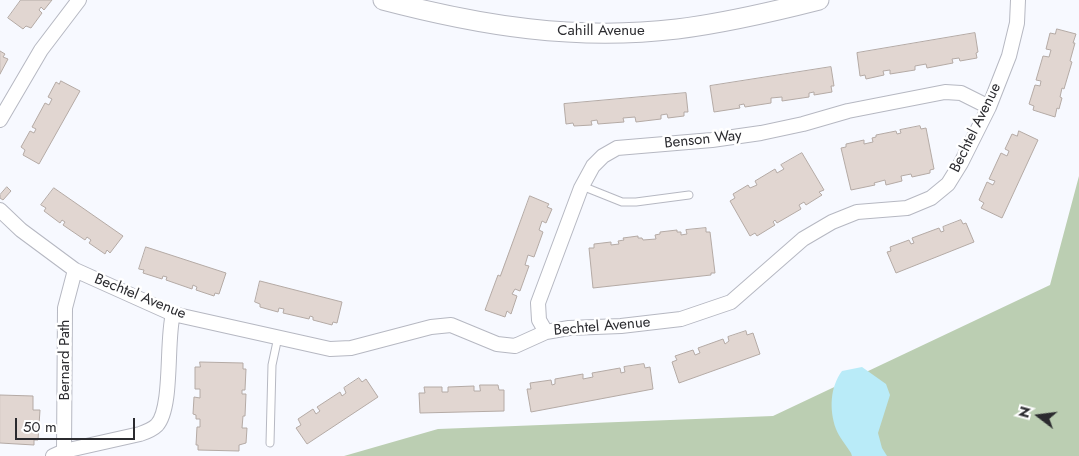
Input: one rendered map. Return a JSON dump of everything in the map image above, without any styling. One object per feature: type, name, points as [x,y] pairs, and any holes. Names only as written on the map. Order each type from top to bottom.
[{"type":"street","points":[[0,120],[41,50],[79,0]]},
{"type":"street","name":"Cahill Avenue","points":[[383,0],[437,7],[482,23],[542,31],[591,33],[677,29],[724,22],[819,0]]},
{"type":"street","name":"Bechtel Avenue","points":[[0,210],[21,230],[75,270],[173,314],[330,349],[351,348],[431,327],[451,325],[497,344],[515,346],[546,332],[569,328],[621,326],[681,319],[731,302],[803,239],[832,222],[857,212],[907,208],[930,198],[948,184],[990,107],[1014,38],[1018,0]]},
{"type":"street","name":"Benson Way","points":[[546,332],[539,320],[538,303],[582,186],[593,166],[603,156],[618,148],[712,140],[760,133],[848,111],[945,92],[961,93],[990,107]]},
{"type":"street","name":"Bernard Path","points":[[59,454],[65,308],[75,270]]},
{"type":"street","points":[[59,454],[140,434],[158,424],[164,412],[166,398],[169,332],[173,314]]},
{"type":"lane","points":[[582,186],[622,202],[689,195]]},
{"type":"lane","points":[[270,443],[272,365],[278,337]]},
{"type":"green space","points":[[1079,176],[1079,456],[344,456],[438,429],[773,416],[1050,285]]},
{"type":"water","points":[[862,367],[886,384],[890,395],[878,433],[882,448],[887,456],[852,456],[837,432],[834,422],[832,399],[838,377],[842,371]]},
{"type":"building","points":[[21,0],[52,0],[44,10],[41,7],[39,10],[42,13],[31,28],[26,26],[23,29],[8,18]]},
{"type":"building","points":[[1057,29],[1076,34],[1070,61],[1072,62],[1064,89],[1062,88],[1060,97],[1062,98],[1055,117],[1033,110],[1034,106],[1029,104],[1035,85],[1040,86],[1041,81],[1036,80],[1043,56],[1049,57],[1051,50],[1046,49],[1050,33],[1055,34]]},
{"type":"building","points":[[975,33],[977,58],[960,61],[959,58],[952,59],[953,63],[927,68],[926,64],[915,66],[915,70],[890,74],[890,70],[883,71],[884,75],[866,79],[865,75],[860,76],[857,53]]},
{"type":"building","points":[[0,51],[5,54],[3,57],[8,59],[0,74]]},
{"type":"building","points":[[831,67],[834,86],[831,86],[832,92],[814,95],[814,92],[809,93],[809,97],[782,101],[782,97],[771,98],[771,103],[745,107],[744,104],[739,105],[740,108],[714,112],[710,86]]},
{"type":"building","points":[[61,81],[80,91],[39,164],[23,155],[25,150],[21,147],[30,131],[34,133],[36,129],[32,127],[45,103],[49,105],[52,99],[48,97],[56,82],[59,84]]},
{"type":"building","points":[[686,93],[688,112],[684,112],[684,116],[668,118],[667,114],[661,115],[661,119],[636,122],[635,117],[623,118],[624,122],[598,124],[597,120],[591,121],[592,125],[574,126],[573,123],[566,124],[564,104]]},
{"type":"building","points":[[920,126],[921,129],[926,128],[934,169],[930,170],[930,173],[912,177],[911,174],[901,176],[902,181],[886,185],[885,180],[874,183],[875,185],[851,190],[841,148],[846,147],[846,144],[864,140],[864,144],[873,142],[872,138],[876,137],[876,135],[896,131],[897,134],[901,133],[900,130]]},
{"type":"building","points":[[1019,131],[1038,140],[1002,218],[981,208],[984,203],[979,200],[987,182],[993,185],[995,181],[989,179],[1001,153],[1007,156],[1009,151],[1005,149],[1012,134],[1017,136]]},
{"type":"building","points":[[802,153],[824,190],[819,192],[822,195],[806,205],[804,202],[799,205],[801,209],[777,223],[775,220],[773,222],[775,225],[757,236],[755,233],[750,236],[730,201],[735,198],[733,194],[748,185],[750,188],[757,185],[755,181],[775,169],[777,173],[784,169],[781,165]]},
{"type":"building","points":[[7,187],[11,191],[3,200],[0,198],[0,195]]},
{"type":"building","points":[[54,188],[123,236],[110,253],[107,250],[105,254],[89,243],[91,240],[87,237],[85,240],[63,225],[65,222],[62,220],[60,223],[44,211],[46,208],[41,205]]},
{"type":"building","points":[[530,196],[549,204],[547,207],[552,209],[546,223],[542,221],[539,230],[543,232],[534,257],[528,255],[525,265],[529,266],[520,291],[515,289],[512,294],[517,296],[511,314],[507,311],[505,317],[485,310]]},
{"type":"building","points":[[961,220],[963,224],[966,223],[974,242],[896,273],[887,252],[891,251],[890,247],[909,240],[911,244],[914,243],[912,238],[939,228],[941,232],[944,231],[943,227]]},
{"type":"building","points":[[706,228],[706,232],[710,232],[715,273],[593,288],[589,248],[594,248],[594,244],[611,242],[611,245],[619,244],[618,241],[624,240],[623,238],[638,236],[638,238],[643,240],[656,239],[655,235],[660,234],[660,232],[677,230],[677,232],[681,232],[681,235],[687,234],[686,230]]},
{"type":"building","points":[[146,247],[226,273],[219,294],[215,293],[214,296],[196,290],[197,287],[193,285],[192,289],[166,280],[167,277],[163,276],[162,279],[143,273],[144,270],[139,269]]},
{"type":"building","points":[[260,281],[342,302],[337,323],[333,322],[332,325],[313,320],[313,317],[310,316],[309,319],[283,313],[284,309],[279,308],[278,312],[260,307],[260,304],[255,302]]},
{"type":"building","points":[[746,331],[747,335],[753,333],[760,354],[679,383],[672,362],[677,360],[675,356],[693,350],[695,355],[700,353],[698,348],[723,339],[725,344],[729,341],[728,337]]},
{"type":"building","points":[[200,362],[243,363],[243,369],[246,369],[245,390],[242,390],[242,394],[246,394],[245,416],[243,416],[242,428],[247,428],[246,443],[239,445],[239,451],[198,450],[198,445],[196,445],[197,427],[200,427],[200,419],[196,419],[196,415],[193,414],[194,397],[200,398],[200,389],[195,389],[195,367],[200,367]]},
{"type":"building","points":[[644,364],[645,368],[650,367],[653,389],[531,412],[527,389],[531,389],[530,383],[551,380],[552,385],[555,384],[555,379],[583,374],[583,379],[593,377],[592,373],[620,368],[621,373],[625,372],[624,367]]},
{"type":"building","points":[[359,378],[362,382],[366,379],[378,397],[307,444],[296,428],[301,425],[298,419],[313,409],[316,414],[320,411],[317,407],[340,392],[342,396],[346,393],[344,388]]},
{"type":"building","points":[[480,385],[498,385],[499,390],[504,390],[504,411],[420,413],[419,393],[425,393],[424,387],[442,387],[442,392],[448,392],[448,387],[474,386],[474,391],[480,391]]},
{"type":"building","points":[[0,395],[33,396],[33,410],[40,410],[38,440],[34,440],[34,445],[0,443]]}]
